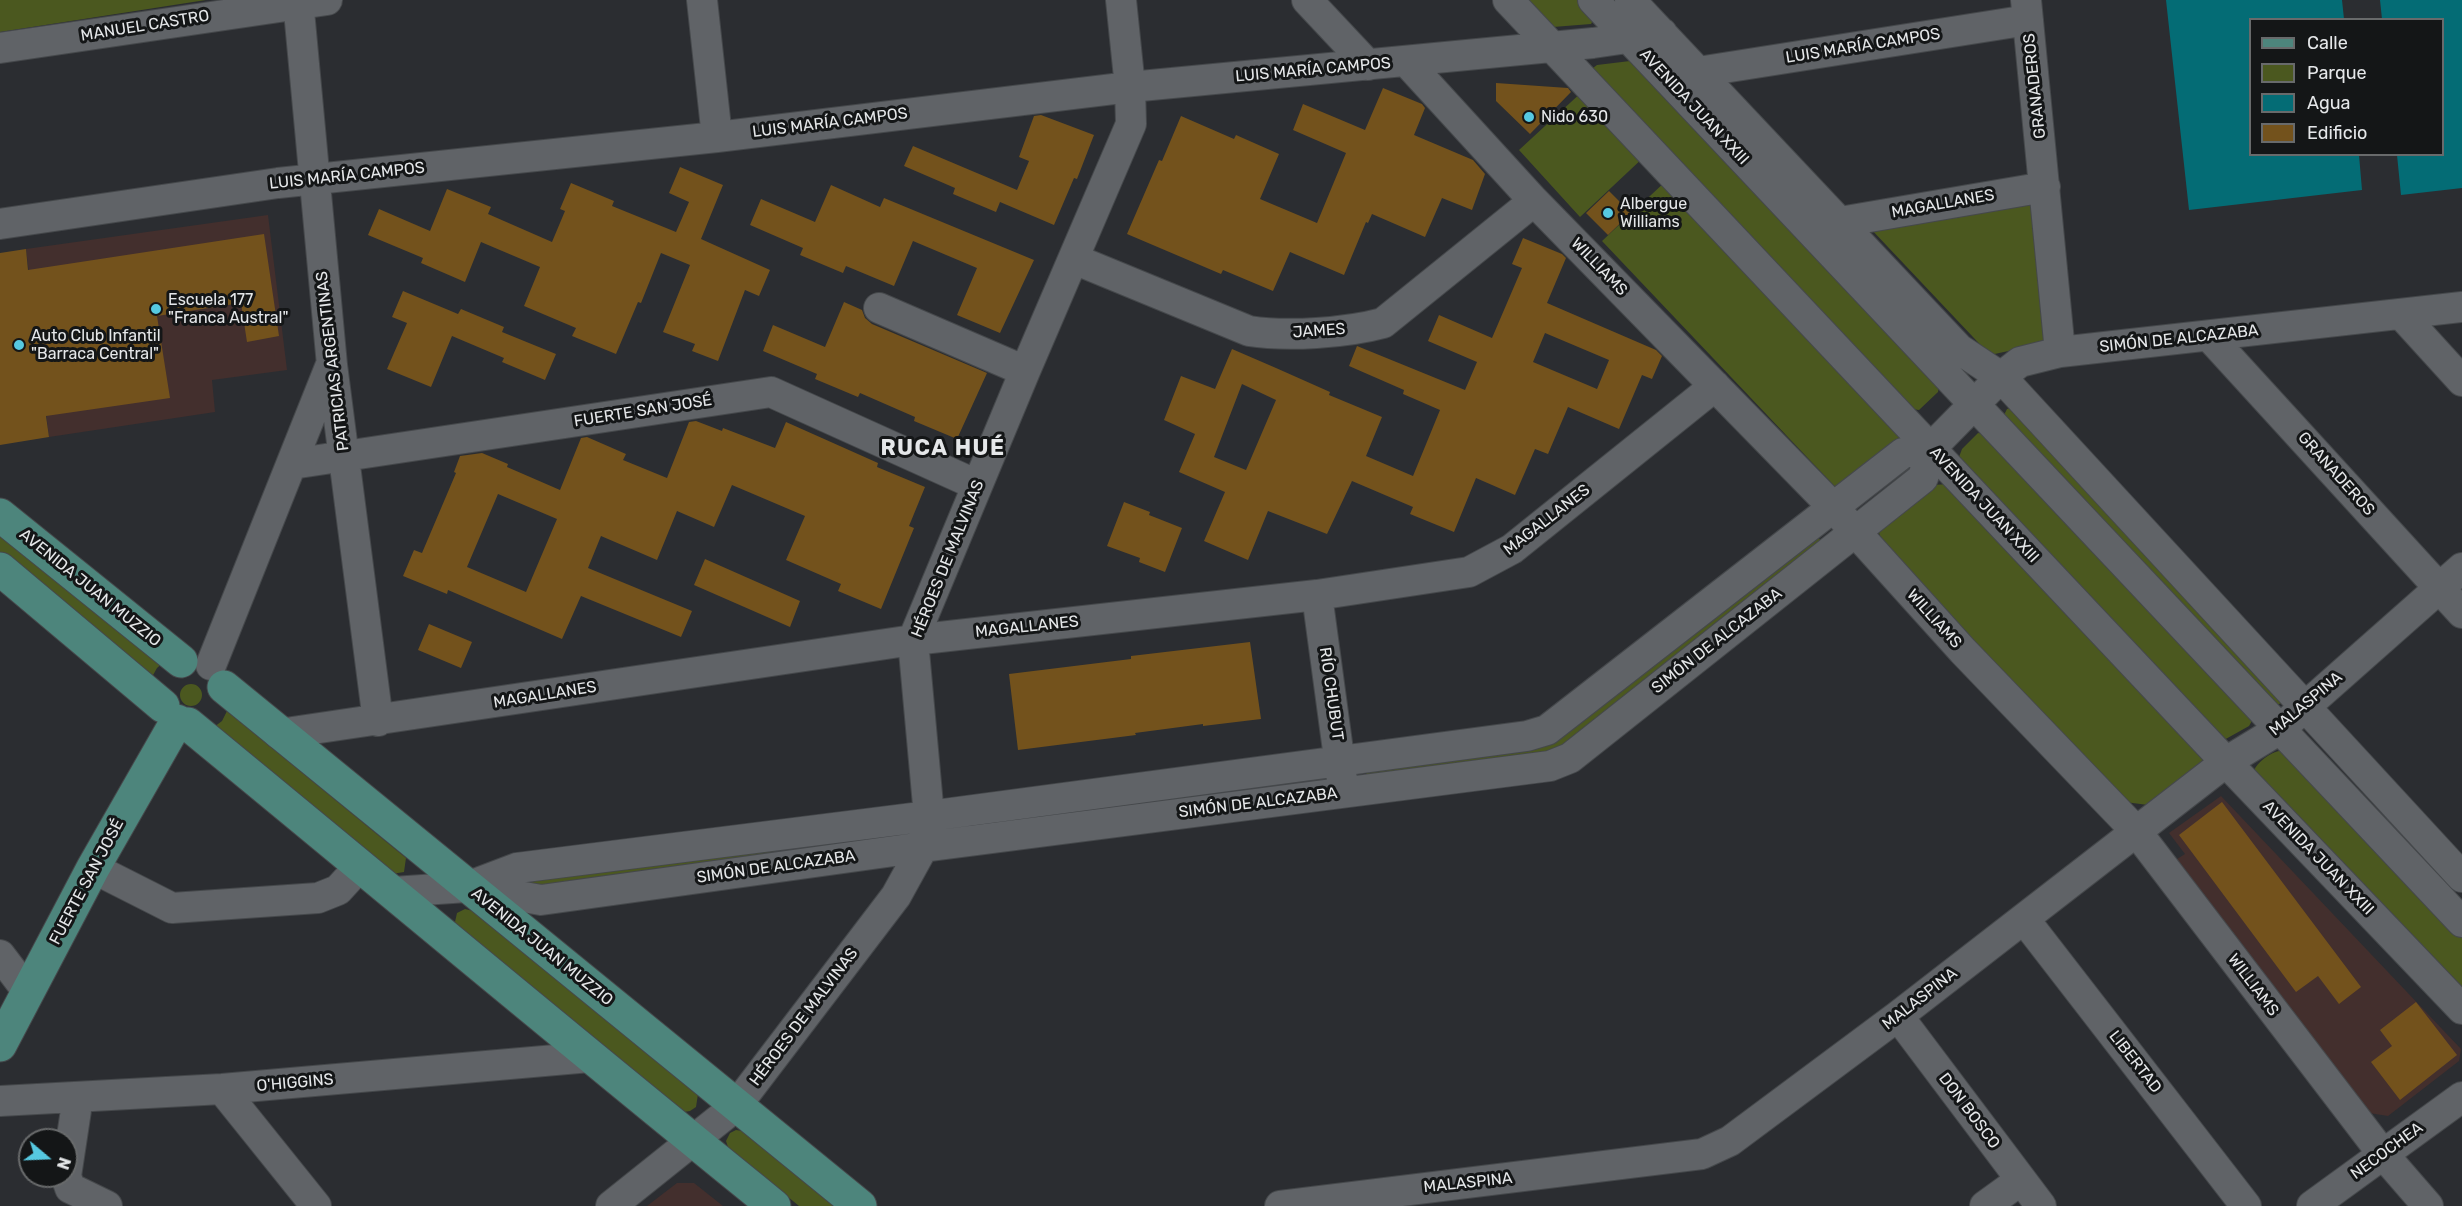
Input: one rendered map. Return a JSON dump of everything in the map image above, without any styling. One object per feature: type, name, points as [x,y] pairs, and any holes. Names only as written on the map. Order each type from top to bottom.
[{"type":"main road","name":"AVENIDA JUAN MUZZIO","points":[[0,515],[205,671],[279,734],[860,1206]]},
{"type":"main road","points":[[0,569],[176,717],[393,892],[590,1057],[774,1206]]},
{"type":"main road","points":[[205,671],[223,704],[217,713],[198,724],[176,717],[160,696],[160,685],[164,675],[205,671]]},
{"type":"main road","name":"FUERTE SAN JOSÉ","points":[[0,1046],[93,867],[176,717]]},
{"type":"street","points":[[702,0],[717,137]]},
{"type":"street","name":"HÉROES DE MALVINAS","points":[[611,1206],[736,1106],[896,896],[923,847],[928,816],[913,640],[1024,371],[1131,124],[1130,87],[1121,0]]},
{"type":"street","points":[[1307,0],[1368,65]]},
{"type":"street","name":"AVENIDA JUAN XXIII","points":[[1508,0],[2462,1009]]},
{"type":"street","name":"AVENIDA JUAN XXIII","points":[[1593,0],[2462,922]]},
{"type":"street","name":"AVENIDA JUAN XXIII","points":[[1630,0],[1959,349],[2001,377],[2462,877]]},
{"type":"street","name":"MANUEL CASTRO","points":[[0,48],[307,1]]},
{"type":"street","name":"PATRICIAS ARGENTINAS","points":[[307,1],[313,179],[332,365],[378,721]]},
{"type":"street","name":"LUIS MARÍA CAMPOS","points":[[1698,72],[2027,10]]},
{"type":"street","name":"GRANADEROS","points":[[2027,10],[2060,352]]},
{"type":"street","name":"LUIS MARÍA CAMPOS","points":[[0,224],[313,179],[717,137],[1130,87],[1406,62],[1662,33]]},
{"type":"street","name":"WILLIAMS","points":[[1406,62],[1534,201],[1833,507],[1963,651],[2136,831],[2382,1153],[2428,1206]]},
{"type":"street","name":"MAGALLANES","points":[[1840,222],[2045,187]]},
{"type":"street","name":"JAMES","points":[[1074,259],[1249,331],[1271,335],[1365,328],[1383,323],[1534,201]]},
{"type":"street","name":"SIMÓN DE ALCAZABA","points":[[393,892],[467,887],[541,900],[923,847],[1550,766],[1570,758],[1923,478],[1931,448],[2001,377],[2020,362],[2060,352],[2462,307]]},
{"type":"street","points":[[879,308],[1024,371]]},
{"type":"street","points":[[2401,314],[2462,381]]},
{"type":"street","name":"GRANADEROS","points":[[2209,336],[2462,613]]},
{"type":"street","points":[[205,671],[332,365]]},
{"type":"street","name":"MAGALLANES","points":[[279,734],[913,640],[1317,595],[1469,572],[1512,549],[1714,386]]},
{"type":"street","name":"FUERTE SAN JOSÉ","points":[[292,464],[771,392],[977,485]]},
{"type":"street","name":"SIMÓN DE ALCAZABA","points":[[467,887],[517,868],[1527,736],[1547,730],[1903,453],[1931,448]]},
{"type":"street","name":"MALASPINA","points":[[1280,1206],[1428,1197],[1702,1154],[1730,1141],[1898,1016],[2226,762],[2280,729],[2462,568]]},
{"type":"street","name":"RÍO CHUBUT","points":[[1317,595],[1344,792]]},
{"type":"street","points":[[93,867],[172,908],[318,898],[338,890],[360,866]]},
{"type":"street","name":"LIBERTAD","points":[[2024,919],[2246,1206]]},
{"type":"street","points":[[0,956],[28,992]]},
{"type":"street","name":"DON BOSCO","points":[[1898,1016],[2041,1206]]},
{"type":"street","name":"O'HIGGINS","points":[[0,1101],[222,1089],[590,1057]]},
{"type":"street","points":[[222,1089],[316,1206]]},
{"type":"street","points":[[78,1097],[66,1176],[70,1188],[107,1206]]},
{"type":"street","name":"NECOCHEA","points":[[2312,1206],[2462,1097]]},
{"type":"street","points":[[1985,1206],[2021,1180]]},
{"type":"shaded area","name":"Escuela 177 \"Franca Austral\"","points":[[268,215],[287,370],[212,380],[215,412],[49,437],[26,249]]},
{"type":"shaded area","points":[[2221,796],[2461,1049],[2459,1061],[2388,1116],[2369,1113],[2177,859],[2185,854],[2169,833]]},
{"type":"shaded area","points":[[677,1183],[694,1183],[723,1206],[647,1206]]},
{"type":"green space","points":[[0,0],[206,0],[0,32]]},
{"type":"green space","points":[[1521,0],[1580,0],[1594,19],[1591,24],[1553,27]]},
{"type":"green space","points":[[1638,62],[1939,386],[1938,392],[1919,410],[1912,409],[1591,74],[1597,65]]},
{"type":"green space","points":[[1584,90],[1645,156],[1580,217],[1519,150]]},
{"type":"green space","points":[[1667,180],[1906,433],[1841,493],[1602,241]]},
{"type":"green space","points":[[2035,204],[2050,342],[1990,355],[1870,228]]},
{"type":"green space","points":[[2012,407],[2282,703],[2276,705],[2004,415],[2007,409]]},
{"type":"green space","points":[[1978,433],[1985,434],[2253,719],[2249,726],[2224,740],[1959,457],[1962,449]]},
{"type":"green space","points":[[1949,484],[2204,755],[2200,767],[2148,805],[2125,802],[1884,546],[1879,533],[1883,526],[1933,485]]},
{"type":"green space","points":[[0,529],[165,661],[152,677],[0,556]]},
{"type":"green space","points":[[1816,534],[1823,544],[1552,755],[1367,779],[1366,769],[1544,746]]},
{"type":"green space","points":[[191,684],[199,687],[202,695],[199,703],[191,706],[183,703],[180,695],[183,687]]},
{"type":"green space","points":[[227,711],[406,858],[404,872],[392,874],[214,727],[222,721]]},
{"type":"green space","points":[[2284,750],[2462,936],[2462,994],[2253,772],[2266,757]]},
{"type":"green space","points":[[850,837],[851,847],[517,890],[516,880]]},
{"type":"green space","points":[[465,909],[473,911],[698,1094],[696,1107],[684,1112],[459,929],[455,922],[457,913]]},
{"type":"green space","points":[[736,1130],[742,1131],[834,1206],[799,1206],[728,1147],[726,1141],[730,1133]]},
{"type":"water","points":[[2166,0],[2342,0],[2344,18],[2249,18],[2249,156],[2359,156],[2362,190],[2189,210]]},
{"type":"water","points":[[2380,0],[2462,0],[2462,188],[2401,195],[2397,156],[2444,156],[2444,18],[2382,18]]},
{"type":"building","name":"Nido 630","points":[[1496,83],[1568,88],[1571,92],[1530,134],[1496,101]]},
{"type":"building","points":[[1383,88],[1422,104],[1425,108],[1414,135],[1473,160],[1485,174],[1472,210],[1442,198],[1425,237],[1372,214],[1368,223],[1366,222],[1344,275],[1290,252],[1273,291],[1223,270],[1221,274],[1127,234],[1181,116],[1234,139],[1236,135],[1279,154],[1260,199],[1317,223],[1346,153],[1293,130],[1303,104],[1365,130]]},
{"type":"building","points":[[1041,115],[1094,135],[1077,179],[1074,178],[1054,225],[1000,202],[996,212],[953,194],[955,188],[904,166],[913,146],[1017,190],[1029,161],[1019,157],[1034,116]]},
{"type":"building","points":[[680,167],[723,185],[701,239],[770,270],[759,296],[745,290],[718,361],[692,351],[695,344],[663,332],[690,265],[661,253],[641,303],[638,302],[616,354],[572,336],[576,328],[524,306],[540,267],[481,242],[465,282],[421,263],[423,258],[368,235],[379,209],[430,231],[447,189],[491,207],[488,214],[552,242],[565,211],[560,209],[571,183],[614,201],[612,206],[676,232],[689,202],[669,193]]},
{"type":"building","points":[[831,185],[880,207],[884,198],[1034,260],[1000,333],[957,315],[977,268],[913,241],[894,286],[846,266],[843,273],[800,255],[803,248],[750,225],[761,199],[815,222]]},
{"type":"building","name":"Albergue Williams","points":[[1609,191],[1631,213],[1608,235],[1586,213]]},
{"type":"building","name":"Escuela 177 \"Franca Austral\"","points":[[264,234],[279,336],[247,342],[241,303],[157,316],[170,398],[46,416],[49,437],[0,445],[0,253],[26,249],[28,270]]},
{"type":"building","points":[[1523,238],[1562,254],[1566,258],[1547,303],[1656,350],[1662,356],[1652,379],[1642,375],[1619,429],[1568,407],[1548,454],[1535,449],[1515,495],[1476,478],[1454,532],[1410,514],[1413,507],[1352,481],[1327,534],[1268,511],[1248,560],[1204,541],[1225,492],[1179,472],[1195,434],[1164,420],[1181,376],[1215,389],[1232,349],[1330,392],[1329,395],[1382,417],[1366,456],[1413,476],[1440,410],[1403,394],[1404,390],[1349,366],[1357,346],[1465,390],[1477,362],[1428,341],[1439,315],[1492,338],[1522,268],[1512,264]],"holes":[[[1545,333],[1609,360],[1597,389],[1533,362]],[[1242,384],[1276,400],[1246,470],[1214,457]]]},
{"type":"building","points":[[403,291],[458,314],[461,309],[504,327],[502,332],[556,354],[545,380],[502,362],[504,358],[452,336],[431,387],[387,369],[407,323],[392,317]]},
{"type":"building","points":[[844,302],[862,310],[865,318],[872,324],[987,373],[957,439],[914,421],[915,417],[860,393],[858,397],[815,379],[817,374],[763,351],[773,325],[825,347]]},
{"type":"building","points":[[696,421],[722,431],[723,428],[775,448],[786,422],[878,463],[877,467],[925,487],[909,526],[914,528],[881,609],[838,591],[841,584],[786,560],[805,516],[732,485],[714,527],[677,511],[657,560],[601,536],[588,568],[692,611],[681,637],[581,596],[562,639],[448,590],[447,594],[403,576],[414,550],[422,553],[456,473],[454,472],[460,456],[482,453],[508,464],[507,467],[560,490],[581,438],[587,437],[626,454],[623,460],[667,478],[689,422]],"holes":[[[498,494],[557,519],[526,592],[467,567]]]},
{"type":"building","points":[[1124,502],[1182,528],[1165,572],[1139,562],[1140,558],[1107,546]]},
{"type":"building","points":[[705,559],[800,601],[790,627],[694,585]]},
{"type":"building","points":[[429,624],[472,642],[461,668],[418,650]]},
{"type":"building","points":[[1250,642],[1261,719],[1203,726],[1203,724],[1018,750],[1009,674]]},
{"type":"building","points":[[2222,802],[2361,987],[2339,1004],[2318,976],[2296,992],[2179,835]]},
{"type":"building","points":[[2416,1002],[2457,1055],[2400,1100],[2371,1062],[2392,1046],[2380,1030]]},
{"type":"place","name":"Nido 630","points":[[1529,117]]},
{"type":"place","name":"Albergue Williams","points":[[1608,213]]},
{"type":"place","name":"Escuela 177 \"Franca Austral\"","points":[[156,309]]},
{"type":"place","name":"Auto Club Infantil \"Barraca Central\"","points":[[19,345]]},
{"type":"district","name":"RUCA HUÉ","points":[[943,449]]}]
